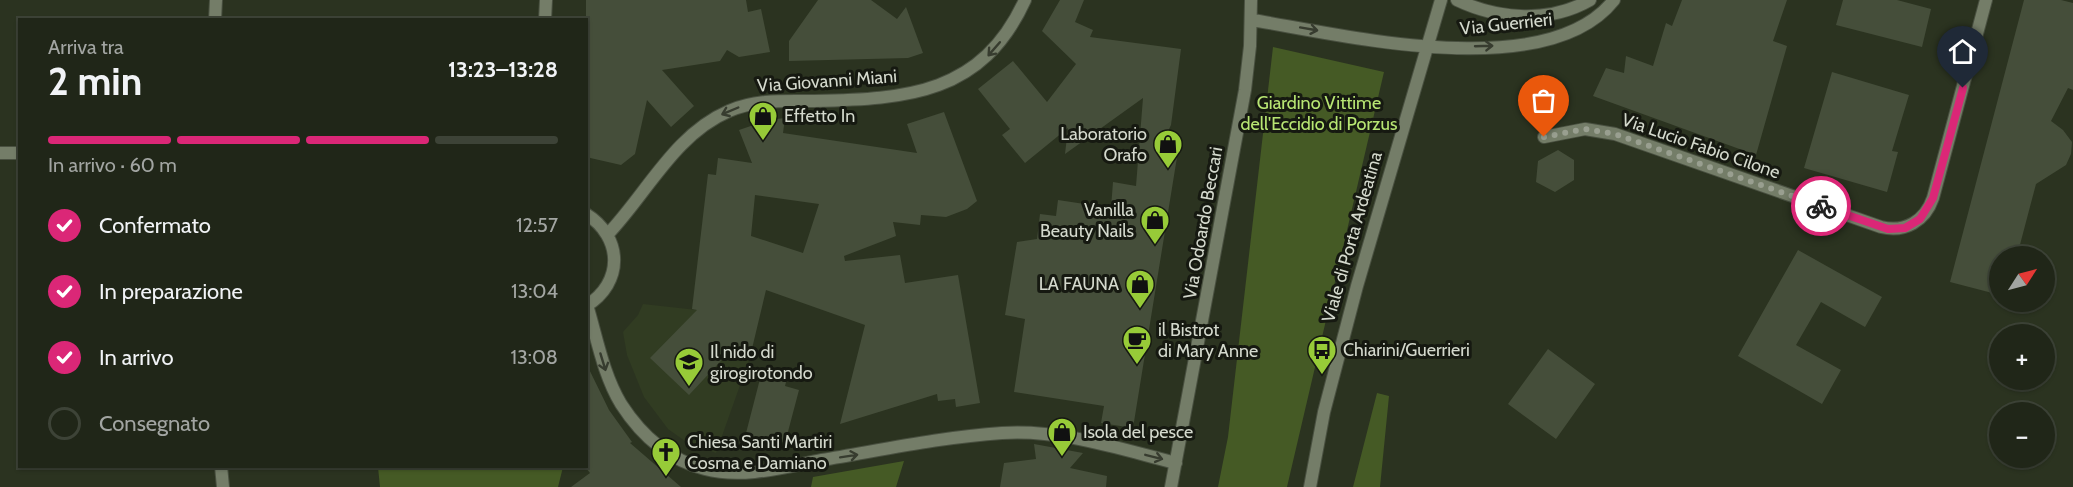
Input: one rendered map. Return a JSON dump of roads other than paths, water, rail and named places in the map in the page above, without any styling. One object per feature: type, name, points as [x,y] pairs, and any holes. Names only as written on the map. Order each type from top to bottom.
[{"type":"street","points":[[215,18],[216,0]]},
{"type":"street","points":[[545,18],[546,0]]},
{"type":"street","name":"Via Giovanni Miani","points":[[608,234],[683,144],[718,116],[757,103],[870,99],[908,94],[943,84],[968,72],[989,56],[1013,24],[1025,0]]},
{"type":"street","name":"Via Odoardo Beccari","points":[[1171,487],[1245,90],[1252,20],[1251,0]]},
{"type":"street","name":"Viale di Porta Ardeatina","points":[[1311,487],[1338,356],[1425,47],[1441,0]]},
{"type":"street","name":"Via Guerrieri","points":[[1457,0],[1486,10],[1521,16],[1557,13],[1590,0]]},
{"type":"street","name":"Via Guerrieri","points":[[1252,20],[1425,47],[1502,46],[1553,40],[1587,26],[1614,0]]},
{"type":"street","name":"Via Lucio Fabio Cilone","points":[[1544,137],[1585,129],[1615,134],[1881,228],[1896,229],[1913,225],[1927,211],[1933,198],[1986,0]]},
{"type":"street","points":[[0,153],[18,153]]},
{"type":"street","points":[[588,215],[598,221],[608,234],[615,249],[615,266],[611,282],[601,296],[588,304]]},
{"type":"street","points":[[588,308],[608,377],[637,427],[671,455],[707,469],[748,472],[981,435],[1023,432],[1081,440],[1176,463]]},
{"type":"street","points":[[221,468],[223,487]]},
{"type":"place","name":"Effetto In","points":[[763,142]]},
{"type":"place","name":"Laboratorio Orafo","points":[[1168,170]]},
{"type":"place","name":"Vanilla Beauty Nails","points":[[1155,246]]},
{"type":"place","name":"LA FAUNA","points":[[1140,310]]},
{"type":"place","name":"il Bistrot di Mary Anne","points":[[1137,366]]},
{"type":"place","name":"Chiarini/Guerrieri","points":[[1322,376]]},
{"type":"place","name":"Il nido di girogirotondo","points":[[689,388]]},
{"type":"place","name":"Isola del pesce","points":[[1062,458]]},
{"type":"place","name":"Chiesa Santi Martiri Cosma e Damiano","points":[[666,478]]},
{"type":"park label","name":"Giardino Vittime dell'Eccidio di Porzus","points":[[1319,113]]}]
